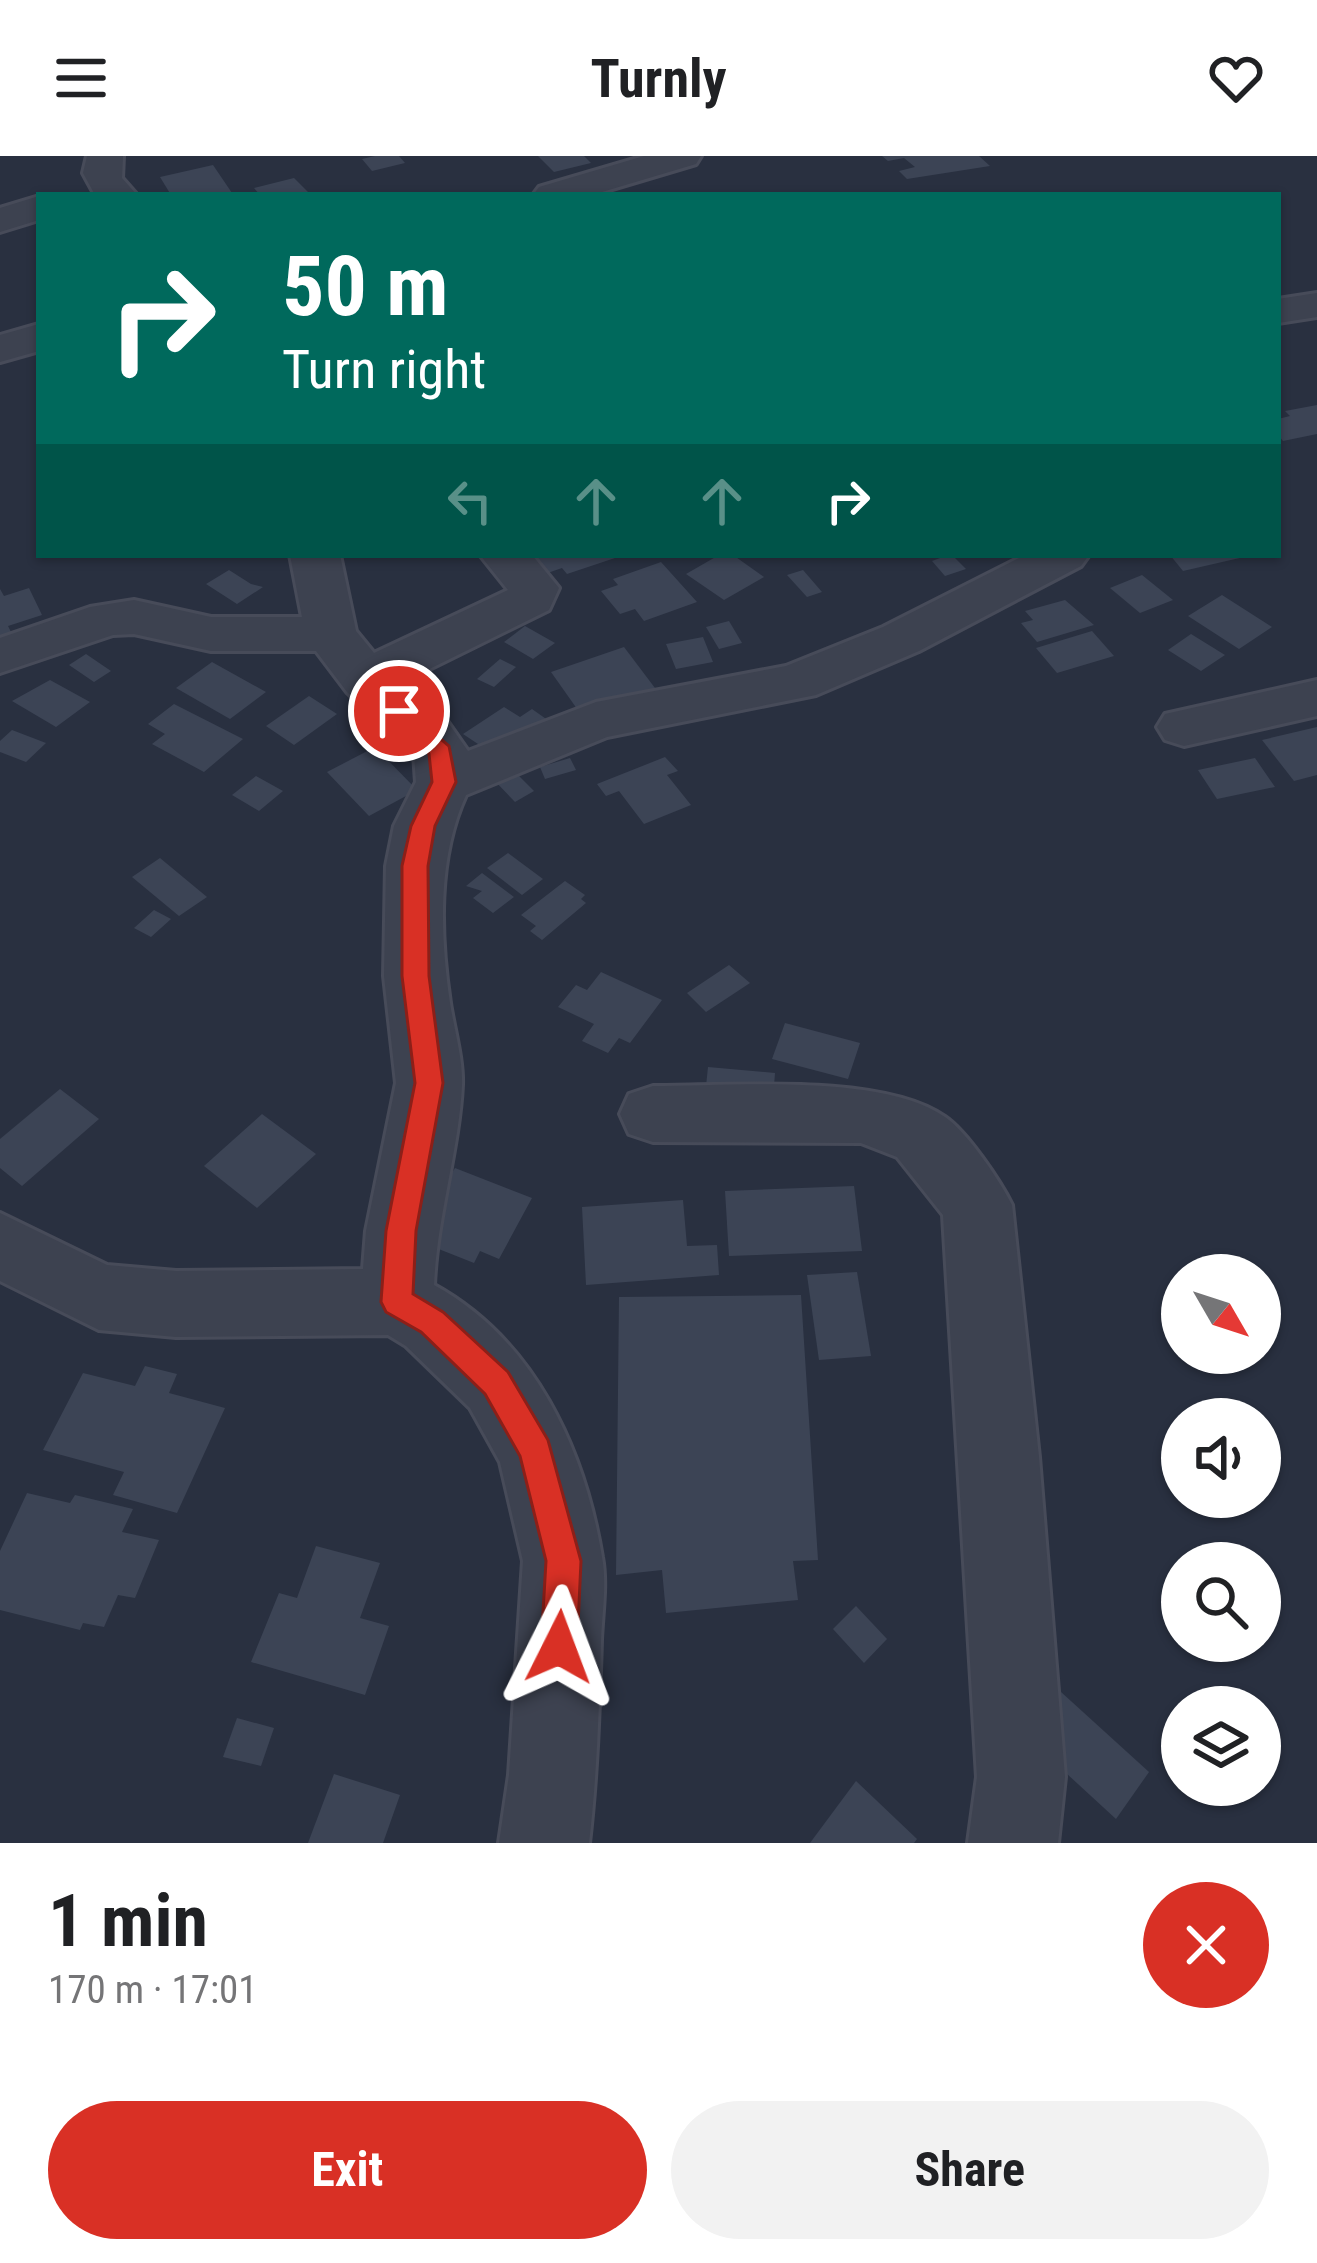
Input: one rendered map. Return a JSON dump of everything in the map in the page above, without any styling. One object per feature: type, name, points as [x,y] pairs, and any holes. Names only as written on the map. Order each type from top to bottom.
[{"type":"street","points":[[562,192],[683,156]]},
{"type":"street","points":[[0,220],[36,209]]},
{"type":"street","points":[[1281,311],[1317,305]]},
{"type":"street","points":[[0,349],[36,338]]},
{"type":"street","points":[[316,558],[348,657],[441,752],[444,782],[423,826],[415,866],[415,976],[429,1083],[401,1231],[397,1302]]},
{"type":"street","points":[[0,656],[108,619],[134,617],[348,657],[447,636],[531,599],[534,588],[508,558]]},
{"type":"street","points":[[444,782],[596,721],[797,682],[901,639],[1058,558]]},
{"type":"street","points":[[1184,727],[1317,698]]},
{"type":"street","points":[[652,1114],[864,1115],[921,1137],[977,1205],[1000,1457],[1021,1778],[1013,1843]]},
{"type":"street","points":[[0,1245],[99,1297],[176,1304],[397,1302],[432,1322],[496,1383],[536,1451],[563,1561],[554,1775],[544,1843]]},
{"type":"building","points":[[399,156],[405,163],[372,171],[362,159]]},
{"type":"building","points":[[538,156],[584,156],[591,163],[554,172]]},
{"type":"building","points":[[882,156],[979,156],[990,166],[907,179],[899,171],[915,167],[904,158],[888,161]]},
{"type":"building","points":[[213,165],[231,192],[169,192],[160,177]]},
{"type":"building","points":[[294,178],[308,192],[257,192],[254,188]]},
{"type":"building","points":[[1317,405],[1317,434],[1283,441],[1281,418],[1290,416],[1285,411]]},
{"type":"building","points":[[615,558],[567,574],[562,568],[536,577],[522,559]]},
{"type":"building","points":[[714,558],[737,558],[764,577],[724,600],[686,574]]},
{"type":"building","points":[[955,558],[966,569],[945,576],[932,561]]},
{"type":"building","points":[[1172,558],[1240,558],[1183,571]]},
{"type":"building","points":[[661,562],[697,602],[644,621],[635,609],[620,614],[601,591],[618,585],[613,579]]},
{"type":"building","points":[[229,570],[263,587],[237,604],[206,584]]},
{"type":"building","points":[[803,570],[822,592],[807,597],[787,575]]},
{"type":"building","points":[[1142,575],[1173,600],[1140,613],[1110,588]]},
{"type":"building","points":[[29,588],[42,615],[8,626],[13,636],[0,640],[0,589],[4,596]]},
{"type":"building","points":[[1222,595],[1272,627],[1239,649],[1188,616]]},
{"type":"building","points":[[1065,600],[1094,625],[1037,642],[1021,623],[1033,620],[1025,611]]},
{"type":"building","points":[[729,621],[742,643],[719,649],[706,627]]},
{"type":"building","points":[[525,626],[555,643],[533,659],[504,642]]},
{"type":"building","points":[[1092,631],[1114,656],[1057,673],[1036,648]]},
{"type":"building","points":[[1191,634],[1225,655],[1201,671],[1168,650]]},
{"type":"building","points":[[703,637],[713,662],[676,669],[666,644]]},
{"type":"building","points":[[624,647],[661,696],[587,723],[551,672]]},
{"type":"building","points":[[86,654],[111,671],[94,682],[69,665]]},
{"type":"building","points":[[500,659],[516,667],[494,687],[477,679]]},
{"type":"building","points":[[212,662],[266,692],[230,719],[176,688]]},
{"type":"building","points":[[50,680],[90,702],[56,727],[12,701]]},
{"type":"building","points":[[309,696],[337,714],[294,745],[266,726]]},
{"type":"building","points":[[174,704],[243,739],[204,772],[152,744],[165,734],[148,724]]},
{"type":"building","points":[[504,707],[520,717],[532,709],[549,721],[506,751],[490,740],[481,746],[463,734]]},
{"type":"building","points":[[1317,727],[1317,775],[1294,781],[1262,740]]},
{"type":"building","points":[[12,730],[46,743],[26,762],[0,752],[0,741]]},
{"type":"building","points":[[375,747],[417,790],[369,816],[327,772]]},
{"type":"building","points":[[665,757],[678,771],[667,775],[691,805],[644,824],[619,791],[606,796],[597,784]]},
{"type":"building","points":[[570,758],[576,770],[545,779],[540,767]]},
{"type":"building","points":[[1255,758],[1275,787],[1217,799],[1198,770]]},
{"type":"building","points":[[512,769],[534,791],[515,802],[493,779]]},
{"type":"building","points":[[256,776],[283,791],[259,811],[232,795]]},
{"type":"building","points":[[508,853],[543,879],[522,895],[487,868]]},
{"type":"building","points":[[160,858],[207,897],[179,916],[132,877]]},
{"type":"building","points":[[482,873],[514,897],[493,913],[473,898],[482,891],[466,886]]},
{"type":"building","points":[[565,881],[585,895],[581,899],[586,903],[542,940],[530,931],[536,926],[521,915]]},
{"type":"building","points":[[154,910],[171,919],[151,937],[134,928]]},
{"type":"building","points":[[729,965],[750,983],[706,1012],[687,993]]},
{"type":"building","points":[[601,972],[662,1000],[630,1043],[619,1038],[608,1053],[582,1041],[594,1024],[558,1007],[576,985],[587,990]]},
{"type":"building","points":[[785,1023],[860,1043],[848,1079],[772,1059]]},
{"type":"building","points":[[708,1067],[775,1073],[772,1112],[704,1106]]},
{"type":"building","points":[[60,1089],[99,1119],[22,1186],[0,1168],[0,1139]]},
{"type":"building","points":[[262,1114],[316,1154],[257,1208],[204,1166]]},
{"type":"building","points":[[455,1168],[532,1198],[499,1259],[480,1251],[474,1263],[426,1244],[424,1222]]},
{"type":"building","points":[[854,1186],[862,1251],[729,1256],[725,1191]]},
{"type":"building","points":[[683,1200],[687,1246],[717,1245],[719,1275],[586,1285],[582,1207]]},
{"type":"building","points":[[857,1272],[871,1356],[819,1360],[807,1275]]},
{"type":"building","points":[[801,1295],[818,1560],[793,1561],[798,1600],[666,1613],[662,1570],[616,1575],[619,1297]]},
{"type":"building","points":[[145,1366],[177,1374],[169,1393],[225,1408],[177,1513],[113,1495],[124,1472],[43,1450],[83,1373],[135,1386]]},
{"type":"building","points":[[27,1493],[70,1503],[75,1495],[133,1509],[122,1532],[159,1540],[135,1598],[118,1595],[104,1627],[83,1623],[80,1630],[0,1610],[0,1551]]},
{"type":"building","points":[[316,1546],[380,1563],[360,1618],[389,1626],[365,1695],[251,1662],[279,1593],[297,1598]]},
{"type":"building","points":[[856,1606],[887,1639],[864,1663],[833,1629]]},
{"type":"building","points":[[1050,1682],[1149,1772],[1116,1819],[1016,1727]]},
{"type":"building","points":[[237,1718],[274,1728],[261,1766],[223,1757]]},
{"type":"building","points":[[334,1774],[400,1795],[383,1843],[308,1843]]},
{"type":"building","points":[[856,1781],[917,1839],[914,1843],[810,1843]]},
{"type":"route","points":[[399,711],[428,734],[441,752],[444,782],[423,826],[415,866],[415,976],[429,1083],[401,1231],[397,1302],[432,1322],[496,1383],[536,1451],[563,1561],[559,1647]]}]
